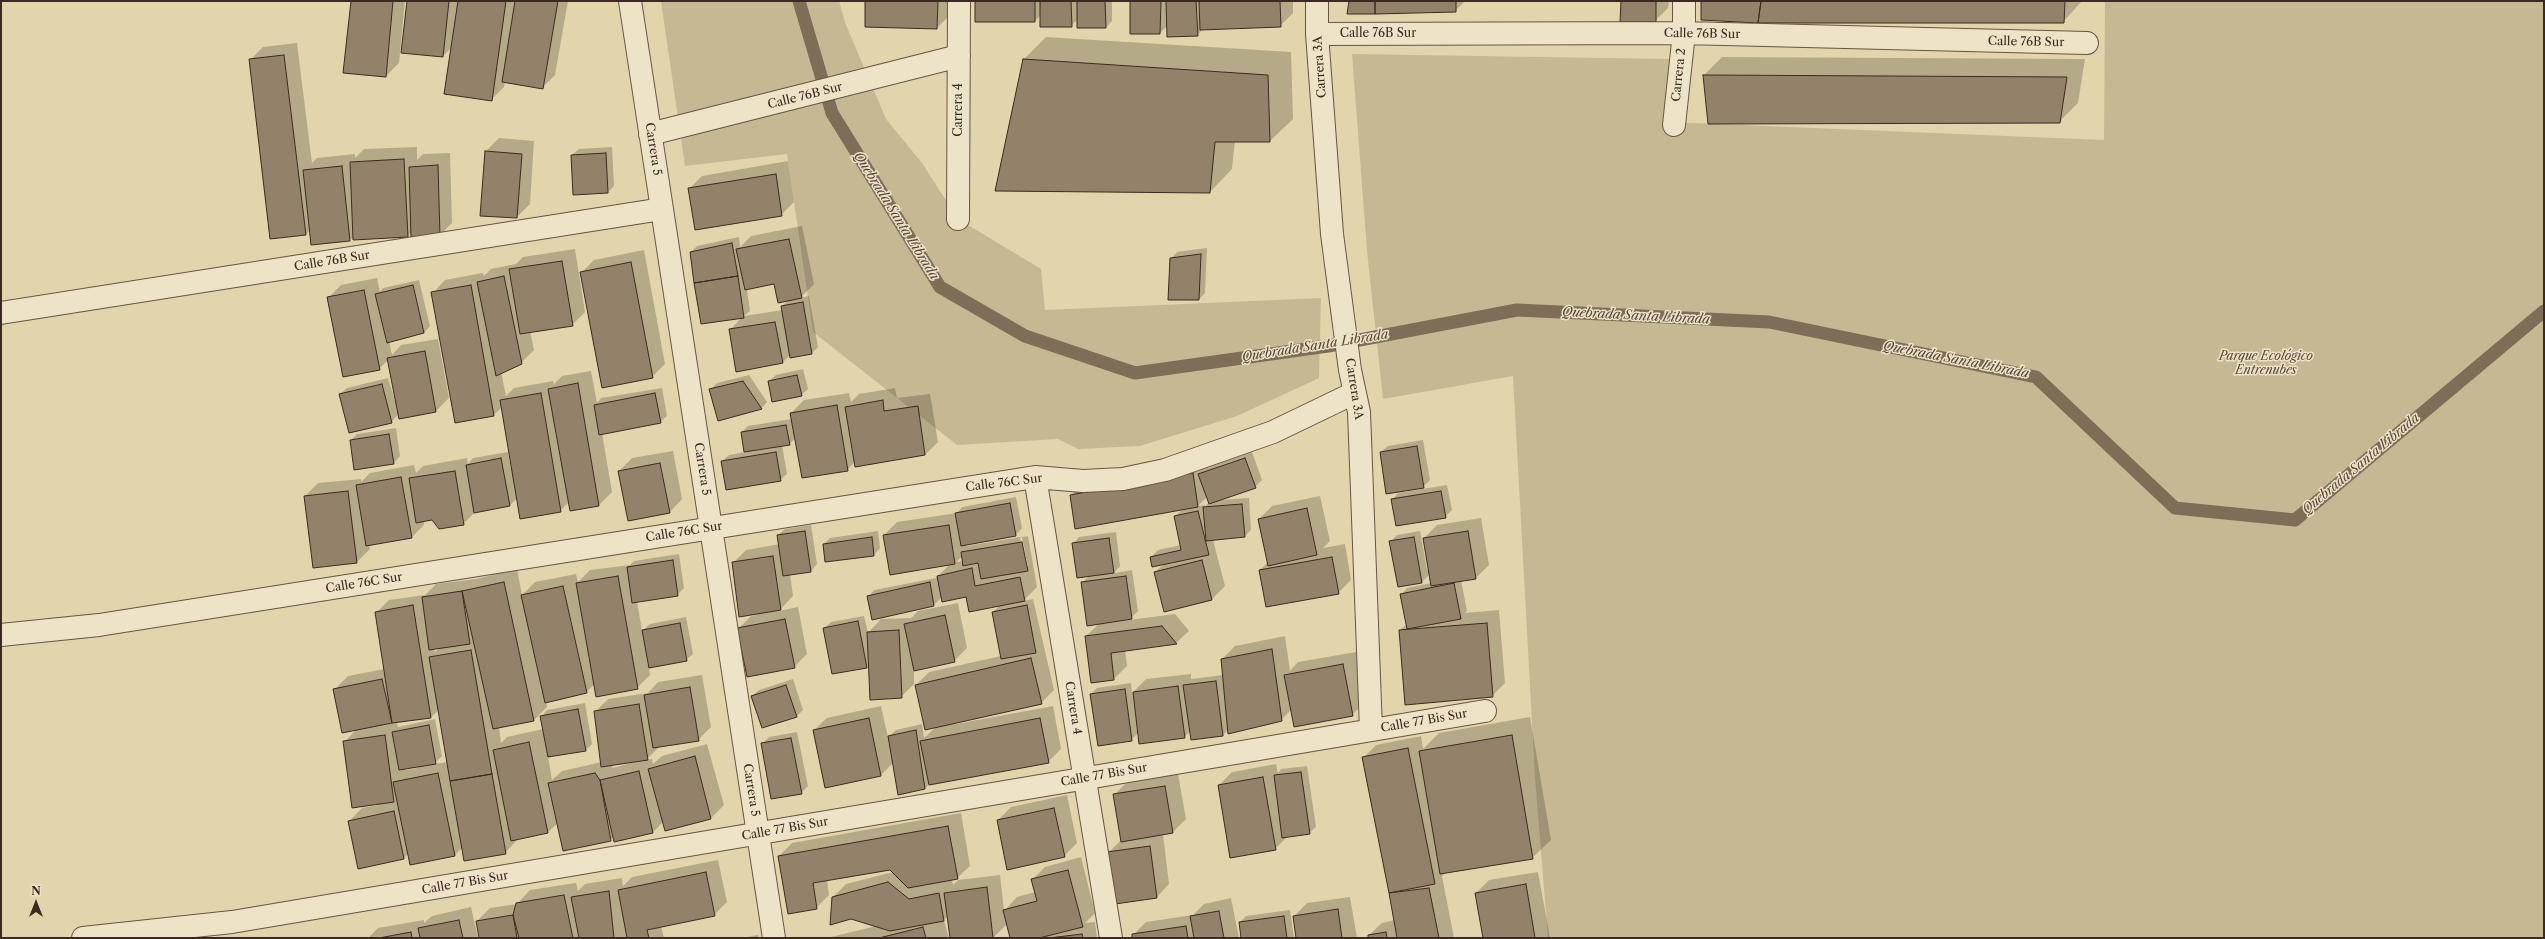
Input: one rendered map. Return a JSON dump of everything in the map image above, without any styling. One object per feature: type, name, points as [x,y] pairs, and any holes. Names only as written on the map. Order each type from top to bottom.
[{"type":"street","name":"Carrera 5","points":[[630,1],[774,938]]},
{"type":"street","name":"Carrera 4","points":[[958,219],[959,1]]},
{"type":"street","name":"Carrera 3A","points":[[1317,1],[1317,34],[1332,234],[1350,370],[1359,412],[1371,730]]},
{"type":"street","name":"Carrera 2","points":[[1674,125],[1684,33],[1684,1]]},
{"type":"street","name":"Calle 76B Sur","points":[[1317,34],[1684,33],[2087,44]]},
{"type":"street","name":"Calle 76B Sur","points":[[650,134],[798,98],[959,56]]},
{"type":"street","name":"Calle 76B Sur","points":[[1,313],[662,209]]},
{"type":"street","name":"Calle 76C Sur","points":[[1,635],[99,625],[1035,477],[1083,481],[1123,479],[1165,470],[1273,432],[1354,393]]},
{"type":"street","name":"Carrera 4","points":[[1035,477],[1111,938]]},
{"type":"street","name":"Calle 77 Bis Sur","points":[[83,938],[232,922],[1485,711]]},
{"type":"green space","points":[[661,1],[839,1],[846,25],[886,119],[922,163],[958,219],[1041,269],[1045,310],[1321,298],[1319,378],[1237,416],[1140,446],[1078,449],[1058,439],[957,445],[813,332],[787,154],[685,166]]},
{"type":"green space","name":"Parque Ecológico Entrenubes","points":[[2105,1],[2544,1],[2544,938],[1548,938],[1535,778],[1513,376],[1383,399],[1367,251],[1352,54],[1670,59],[1670,122],[2104,140]]},
{"type":"building","points":[[351,1],[393,1],[386,77],[343,73]]},
{"type":"building","points":[[407,1],[449,1],[443,57],[401,53]]},
{"type":"building","points":[[458,1],[506,1],[492,101],[444,94]]},
{"type":"building","points":[[515,1],[558,1],[543,89],[502,82]]},
{"type":"building","points":[[865,1],[938,1],[937,29],[865,27]]},
{"type":"building","points":[[975,1],[1035,1],[1035,22],[975,22]]},
{"type":"building","points":[[1040,1],[1071,1],[1072,27],[1040,27]]},
{"type":"building","points":[[1077,1],[1105,1],[1106,28],[1077,28]]},
{"type":"building","points":[[1130,1],[1161,1],[1160,34],[1130,34]]},
{"type":"building","points":[[1166,1],[1196,1],[1198,36],[1167,37]]},
{"type":"building","points":[[1199,1],[1280,1],[1281,27],[1200,30]]},
{"type":"building","points":[[1349,1],[1375,1],[1375,14],[1347,14]]},
{"type":"building","points":[[1375,1],[1456,1],[1456,12],[1375,14]]},
{"type":"building","points":[[1621,1],[1656,1],[1656,22],[1620,22]]},
{"type":"building","points":[[1701,1],[1761,1],[1758,23],[1701,20]]},
{"type":"building","points":[[1761,1],[2065,1],[2064,23],[1758,23]]},
{"type":"building","points":[[284,55],[306,235],[270,239],[249,59]]},
{"type":"building","points":[[1023,59],[1268,75],[1270,142],[1215,142],[1210,193],[995,191]]},
{"type":"building","points":[[1703,75],[2067,77],[2060,123],[1708,124]]},
{"type":"building","points":[[485,151],[522,154],[517,218],[480,216]]},
{"type":"building","points":[[606,153],[608,193],[573,195],[571,155]]},
{"type":"building","points":[[404,159],[408,237],[353,240],[350,162]]},
{"type":"building","points":[[438,165],[440,237],[411,238],[409,167]]},
{"type":"building","points":[[342,166],[350,241],[311,245],[303,170]]},
{"type":"building","points":[[776,174],[782,216],[695,230],[688,188]]},
{"type":"building","points":[[789,239],[802,298],[778,303],[774,284],[745,290],[736,249]]},
{"type":"building","points":[[732,243],[738,276],[694,283],[690,252]]},
{"type":"building","points":[[1201,254],[1199,300],[1168,300],[1170,258]]},
{"type":"building","points":[[562,261],[573,326],[520,334],[509,269]]},
{"type":"building","points":[[631,262],[653,378],[602,388],[580,272]]},
{"type":"building","points":[[504,276],[522,364],[496,376],[477,282]]},
{"type":"building","points":[[738,276],[744,318],[701,324],[694,283]]},
{"type":"building","points":[[413,285],[424,333],[387,343],[375,294]]},
{"type":"building","points":[[471,285],[494,416],[455,423],[431,292]]},
{"type":"building","points":[[364,290],[380,370],[343,377],[327,297]]},
{"type":"building","points":[[803,302],[812,354],[790,358],[781,306]]},
{"type":"building","points":[[775,322],[783,363],[736,372],[729,329]]},
{"type":"building","points":[[425,351],[436,412],[399,419],[387,358]]},
{"type":"building","points":[[797,375],[802,396],[772,402],[768,381]]},
{"type":"building","points":[[743,381],[762,409],[718,421],[709,389]]},
{"type":"building","points":[[578,383],[599,506],[570,511],[548,389]]},
{"type":"building","points":[[382,384],[392,423],[349,433],[339,394]]},
{"type":"building","points":[[541,393],[561,512],[520,519],[500,400]]},
{"type":"building","points":[[655,393],[661,423],[599,435],[594,405]]},
{"type":"building","points":[[883,400],[884,411],[918,406],[925,455],[855,467],[845,407]]},
{"type":"building","points":[[837,405],[848,471],[802,478],[790,413]]},
{"type":"building","points":[[786,425],[790,445],[744,452],[741,432]]},
{"type":"building","points":[[389,434],[394,464],[354,470],[350,440]]},
{"type":"building","points":[[1417,446],[1424,488],[1386,494],[1380,452]]},
{"type":"building","points":[[776,452],[781,481],[726,490],[721,461]]},
{"type":"building","points":[[501,458],[510,506],[474,513],[466,465]]},
{"type":"building","points":[[1245,458],[1256,488],[1209,504],[1198,474]]},
{"type":"building","points":[[660,463],[670,513],[628,521],[618,471]]},
{"type":"building","points":[[455,471],[464,525],[439,529],[432,520],[416,523],[409,478]]},
{"type":"building","points":[[1193,473],[1198,507],[1075,529],[1070,495]]},
{"type":"building","points":[[401,477],[412,538],[366,546],[356,485]]},
{"type":"building","points":[[348,491],[357,563],[313,568],[304,496]]},
{"type":"building","points":[[1441,491],[1446,518],[1396,526],[1391,499]]},
{"type":"building","points":[[1010,503],[1016,536],[961,546],[955,513]]},
{"type":"building","points":[[1242,504],[1245,537],[1206,541],[1203,507]]},
{"type":"building","points":[[1307,508],[1317,555],[1268,566],[1258,519]]},
{"type":"building","points":[[1198,511],[1209,555],[1152,567],[1150,557],[1181,550],[1174,516]]},
{"type":"building","points":[[949,525],[955,564],[890,575],[883,535]]},
{"type":"building","points":[[805,531],[811,572],[783,576],[777,535]]},
{"type":"building","points":[[1468,531],[1476,579],[1431,586],[1423,538]]},
{"type":"building","points":[[872,537],[874,556],[825,562],[823,544]]},
{"type":"building","points":[[1414,537],[1422,583],[1398,587],[1389,541]]},
{"type":"building","points":[[1109,538],[1114,573],[1077,578],[1072,543]]},
{"type":"building","points":[[1022,542],[1028,571],[981,579],[978,563],[963,566],[961,552]]},
{"type":"building","points":[[773,556],[781,610],[739,617],[732,562]]},
{"type":"building","points":[[1332,557],[1339,594],[1266,607],[1259,570]]},
{"type":"building","points":[[673,560],[678,596],[632,603],[627,567]]},
{"type":"building","points":[[1202,560],[1212,600],[1164,612],[1154,572]]},
{"type":"building","points":[[972,568],[975,586],[1020,577],[1025,601],[969,612],[966,597],[942,602],[937,576]]},
{"type":"building","points":[[618,576],[638,689],[596,697],[576,583]]},
{"type":"building","points":[[1126,576],[1132,619],[1087,626],[1081,582]]},
{"type":"building","points":[[504,582],[534,721],[493,729],[462,591]]},
{"type":"building","points":[[930,582],[934,606],[872,620],[867,596]]},
{"type":"building","points":[[1454,583],[1461,619],[1407,629],[1400,594]]},
{"type":"building","points":[[563,586],[587,693],[545,703],[521,595]]},
{"type":"building","points":[[462,591],[470,644],[429,650],[422,597]]},
{"type":"building","points":[[413,605],[431,718],[392,723],[375,612]]},
{"type":"building","points":[[1027,605],[1036,653],[1001,659],[992,612]]},
{"type":"building","points":[[945,615],[955,662],[914,671],[904,624]]},
{"type":"building","points":[[785,619],[795,668],[747,677],[737,628]]},
{"type":"building","points":[[858,621],[867,668],[832,674],[823,628]]},
{"type":"building","points":[[680,623],[687,661],[649,668],[642,630]]},
{"type":"building","points":[[1487,623],[1493,697],[1405,705],[1399,630]]},
{"type":"building","points":[[1162,626],[1177,644],[1111,653],[1114,680],[1091,683],[1085,636]]},
{"type":"building","points":[[899,630],[902,698],[870,700],[867,632]]},
{"type":"building","points":[[1272,649],[1282,721],[1228,734],[1221,659]]},
{"type":"building","points":[[471,650],[492,774],[450,781],[429,657]]},
{"type":"building","points":[[1031,658],[1042,704],[925,730],[915,685]]},
{"type":"building","points":[[1343,664],[1353,716],[1294,727],[1284,675]]},
{"type":"building","points":[[382,679],[392,723],[342,733],[333,689]]},
{"type":"building","points":[[1216,681],[1223,736],[1191,740],[1183,685]]},
{"type":"building","points":[[786,685],[797,717],[762,728],[751,696]]},
{"type":"building","points":[[1178,686],[1185,738],[1139,744],[1133,692]]},
{"type":"building","points":[[690,687],[699,741],[653,748],[644,695]]},
{"type":"building","points":[[1125,689],[1132,741],[1098,746],[1090,694]]},
{"type":"building","points":[[639,704],[648,760],[601,767],[594,711]]},
{"type":"building","points":[[578,709],[586,751],[548,757],[540,716]]},
{"type":"building","points":[[869,718],[881,776],[825,788],[813,730]]},
{"type":"building","points":[[1040,718],[1049,763],[929,785],[920,741]]},
{"type":"building","points":[[429,725],[436,764],[399,770],[392,732]]},
{"type":"building","points":[[916,730],[925,789],[898,795],[888,736]]},
{"type":"building","points":[[385,735],[394,802],[352,808],[343,741]]},
{"type":"building","points":[[1512,735],[1533,859],[1440,874],[1419,751]]},
{"type":"building","points":[[791,738],[802,794],[771,799],[761,743]]},
{"type":"building","points":[[529,742],[548,833],[511,841],[493,750]]},
{"type":"building","points":[[1408,748],[1435,884],[1389,893],[1362,757]]},
{"type":"building","points":[[695,756],[711,819],[665,831],[648,769]]},
{"type":"building","points":[[639,771],[653,833],[614,842],[600,780]]},
{"type":"building","points":[[1301,772],[1310,834],[1282,838],[1274,775]]},
{"type":"building","points":[[438,773],[455,856],[410,865],[393,782]]},
{"type":"building","points":[[595,773],[600,780],[611,841],[563,851],[548,783]]},
{"type":"building","points":[[492,774],[506,854],[464,861],[450,781]]},
{"type":"building","points":[[1263,777],[1276,850],[1230,858],[1218,785]]},
{"type":"building","points":[[1165,786],[1173,833],[1121,842],[1113,794]]},
{"type":"building","points":[[1054,808],[1065,857],[1007,870],[997,820]]},
{"type":"building","points":[[394,811],[404,859],[358,869],[348,821]]},
{"type":"building","points":[[948,826],[958,879],[908,888],[890,870],[813,883],[817,909],[788,914],[778,856]]},
{"type":"building","points":[[1150,846],[1157,898],[1115,904],[1107,852]]},
{"type":"building","points":[[1068,870],[1083,927],[1039,938],[1010,938],[1003,910],[1037,901],[1031,879]]},
{"type":"building","points":[[706,872],[715,916],[647,930],[649,938],[627,938],[618,890]]},
{"type":"building","points":[[888,882],[909,899],[939,893],[944,921],[890,931],[851,919],[830,925],[832,897]]},
{"type":"building","points":[[1526,884],[1535,938],[1483,938],[1475,893]]},
{"type":"building","points":[[987,887],[993,938],[950,938],[944,893]]},
{"type":"building","points":[[1429,888],[1439,938],[1397,938],[1389,893]]},
{"type":"building","points":[[609,891],[614,938],[579,938],[571,897]]},
{"type":"building","points":[[564,895],[573,938],[519,938],[513,915],[516,903]]},
{"type":"building","points":[[1338,909],[1342,938],[1296,938],[1293,916]]},
{"type":"building","points":[[1219,911],[1224,938],[1194,938],[1190,916]]},
{"type":"building","points":[[513,915],[517,938],[479,938],[476,921]]},
{"type":"building","points":[[1284,916],[1287,938],[1241,938],[1239,922]]},
{"type":"building","points":[[459,920],[463,938],[420,938],[418,928]]},
{"type":"building","points":[[1186,926],[1188,938],[1132,938],[1132,934]]},
{"type":"building","points":[[923,927],[926,938],[879,938]]},
{"type":"building","points":[[411,932],[412,938],[379,938]]},
{"type":"building","points":[[1386,932],[1387,938],[1368,938],[1368,935]]},
{"type":"building","points":[[1082,934],[1083,938],[1049,938]]},
{"type":"waterway","name":"Quebrada Santa Librada","points":[[799,1],[832,113],[940,287],[1025,336],[1135,373],[1328,346],[1517,310],[1769,322],[2036,377],[2175,508],[2295,520],[2544,311]]}]
